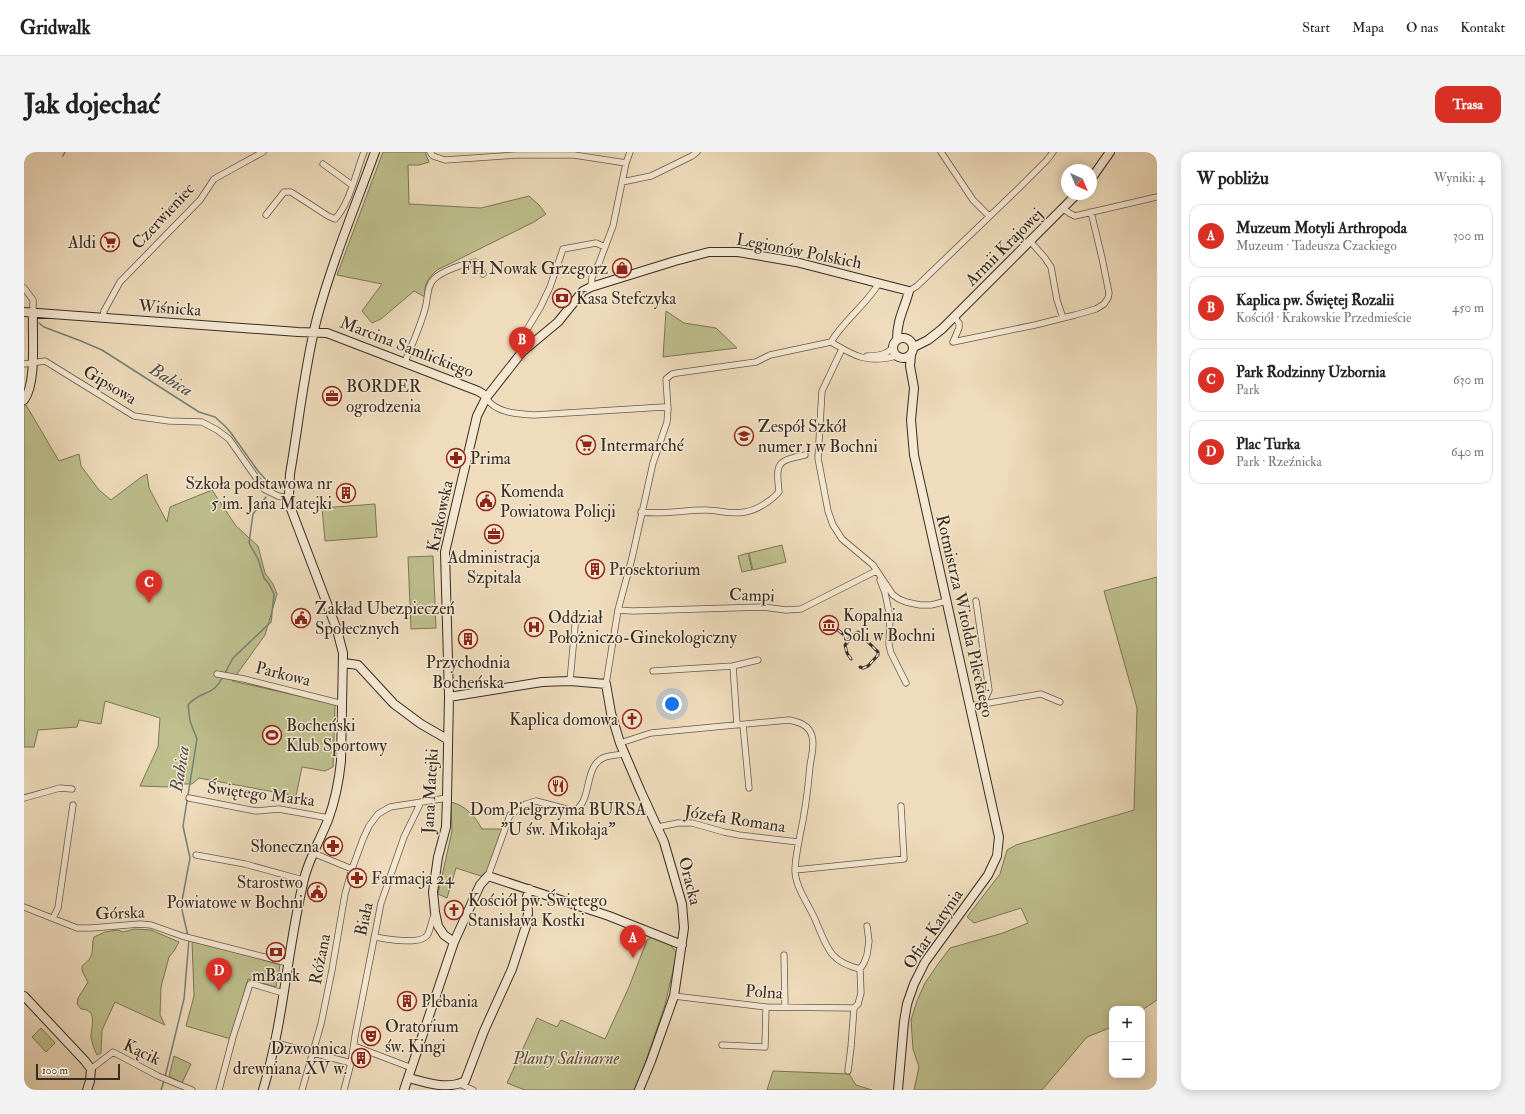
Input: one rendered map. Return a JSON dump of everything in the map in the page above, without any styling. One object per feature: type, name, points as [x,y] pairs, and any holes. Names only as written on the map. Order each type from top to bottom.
[{"type":"street","name":"Czerwieniec","points":[[103,318],[104,311],[120,282],[200,200],[214,179],[263,152]]},
{"type":"street","points":[[266,215],[284,192],[291,192],[335,219],[343,207],[364,152]]},
{"type":"street","points":[[263,1090],[276,1043],[288,963],[304,880],[313,853],[334,803],[340,772],[343,704],[344,663],[339,633],[295,520],[289,498],[290,474],[314,333],[325,290],[375,152]]},
{"type":"street","points":[[430,152],[433,156],[445,160],[517,155],[574,155],[626,163]]},
{"type":"street","points":[[590,286],[592,277],[613,226],[626,163],[630,152]]},
{"type":"street","points":[[622,182],[651,176],[692,156],[697,152]]},
{"type":"street","points":[[941,152],[972,198],[989,216]]},
{"type":"street","points":[[449,697],[542,682],[570,681],[606,684],[618,610],[632,558],[653,463],[667,422],[668,409],[666,379],[672,374],[756,362],[770,355],[830,342],[858,356],[875,360],[898,357],[904,358],[910,345],[903,329],[905,306],[909,291],[917,286],[1047,160],[1053,152]]},
{"type":"street","points":[[1097,170],[1110,152]]},
{"type":"street","points":[[323,164],[352,185]]},
{"type":"street","points":[[1064,208],[1075,216],[1157,197]]},
{"type":"street","name":"Armii Krajowej","points":[[910,345],[928,340],[942,329],[1071,200]]},
{"type":"street","points":[[952,319],[959,324],[959,328],[953,342],[1063,318],[1096,309],[1104,304],[1109,293],[1091,212]]},
{"type":"street","points":[[1030,241],[1051,267],[1057,300],[1063,318]]},
{"type":"street","points":[[526,347],[523,343],[526,331],[546,297],[563,249],[596,243],[605,247]]},
{"type":"street","name":"Legionów Polskich","points":[[590,286],[708,252],[720,251],[758,255],[796,262],[909,291]]},
{"type":"street","points":[[405,362],[426,306],[429,287],[433,280],[440,274],[470,262],[476,262],[483,274]]},
{"type":"street","points":[[830,342],[840,327],[874,291],[879,283]]},
{"type":"street","name":"Krakowska","points":[[447,739],[449,697],[445,552],[477,416],[486,398],[526,347],[558,322],[583,291],[590,286]]},
{"type":"street","points":[[24,288],[33,300],[28,364],[28,395],[24,400]]},
{"type":"street","points":[[895,343],[898,319],[905,306]]},
{"type":"street","name":"Wiśnicka","points":[[24,312],[314,333]]},
{"type":"street","name":"Marcina Samlickiego","points":[[314,333],[327,333],[405,362],[478,391],[486,398]]},
{"type":"street","points":[[858,356],[881,355],[889,351],[895,343],[902,338],[910,345]]},
{"type":"street","name":"Rotmistrza Witolda Pileckiego","points":[[895,343],[898,357],[906,367],[912,401]]},
{"type":"street","name":"Rotmistrza Witolda Pileckiego","points":[[910,345],[910,366],[914,388],[912,401],[912,437],[914,455],[999,837]]},
{"type":"street","points":[[842,349],[822,391],[818,458],[828,511],[833,525],[842,539],[873,565],[893,595],[906,602],[920,605],[931,605],[947,602]]},
{"type":"street","name":"Gipsowa","points":[[28,364],[45,361],[134,416],[169,421],[202,422],[217,430],[229,439],[264,489],[278,496],[289,498]]},
{"type":"street","points":[[486,398],[490,405],[513,414],[534,415],[664,407],[668,409]]},
{"type":"street","points":[[641,512],[653,514],[706,510],[733,513],[747,512],[772,499],[779,492],[777,470],[782,462],[786,459],[805,455]]},
{"type":"street","points":[[877,572],[889,608],[891,653],[906,683]]},
{"type":"street","name":"Campi","points":[[618,610],[632,611],[763,607],[786,610],[801,609],[877,572]]},
{"type":"street","points":[[976,601],[989,690],[983,704]]},
{"type":"street","points":[[570,681],[576,615]]},
{"type":"street","points":[[653,671],[733,666],[758,660]]},
{"type":"street","name":"Jana Matejki","points":[[344,663],[358,665],[394,704],[421,724],[447,739],[446,827],[438,857],[433,892],[435,912],[440,930],[444,936],[454,942]]},
{"type":"street","points":[[733,666],[737,725]]},
{"type":"street","name":"Parkowa","points":[[218,675],[277,687],[343,704]]},
{"type":"street","name":"Oracka","points":[[606,684],[611,713],[624,754],[664,842],[682,904],[684,928],[674,996],[639,1090]]},
{"type":"street","points":[[970,706],[1041,694],[1060,702]]},
{"type":"street","points":[[620,743],[651,733],[789,720],[806,725],[812,736],[813,744],[808,785],[798,842]]},
{"type":"street","points":[[743,725],[749,788]]},
{"type":"street","points":[[404,1090],[454,942],[480,885],[488,876],[510,815],[526,804],[536,801],[574,812],[580,808],[585,798],[594,768],[598,762],[602,758],[624,754]]},
{"type":"street","points":[[24,798],[60,788],[72,789]]},
{"type":"street","name":"Świętego Marka","points":[[189,798],[256,810],[279,809],[329,818]]},
{"type":"street","name":"Różana","points":[[302,1090],[313,1053],[331,977],[352,869],[363,838],[369,826],[378,814],[390,807],[447,798]]},
{"type":"street","name":"Biała","points":[[344,1090],[351,1063],[350,1060],[354,1046],[354,1036],[381,903],[404,837],[420,802]]},
{"type":"street","points":[[53,918],[58,908],[73,805]]},
{"type":"street","points":[[795,870],[904,859],[901,806]]},
{"type":"street","name":"Józefa Romana","points":[[658,828],[678,823],[692,823],[739,835],[798,842],[795,870],[796,878],[825,944],[834,958],[844,965],[860,970]]},
{"type":"street","name":"Ofiar Katynia","points":[[898,1090],[904,1022],[911,990],[925,962],[990,871],[997,856],[999,837]]},
{"type":"street","points":[[313,853],[352,869]]},
{"type":"street","points":[[196,855],[245,864],[304,880]]},
{"type":"street","points":[[488,876],[609,916],[682,945]]},
{"type":"street","points":[[409,1078],[442,1090],[450,1090],[462,1085],[468,1075],[484,1031],[512,969],[526,926],[528,913],[527,897],[529,889]]},
{"type":"street","name":"Górska","points":[[24,907],[77,928],[140,924],[151,925],[187,937],[288,963]]},
{"type":"street","points":[[375,937],[414,941],[424,939],[428,934],[435,912]]},
{"type":"street","points":[[848,1071],[854,1008],[858,1004],[861,993],[860,970],[867,955],[869,941],[867,926]]},
{"type":"street","points":[[784,955],[785,1007]]},
{"type":"street","points":[[220,1090],[233,1037],[250,984],[284,993]]},
{"type":"street","points":[[24,996],[91,1069],[90,1081],[86,1090]]},
{"type":"street","name":"Polna","points":[[674,996],[766,1007],[854,1008]]},
{"type":"street","points":[[722,1045],[765,1047],[766,1007]]},
{"type":"street","points":[[276,1043],[351,1063]]},
{"type":"street","points":[[354,1046],[412,1068]]},
{"type":"street","name":"Kącik","points":[[91,1069],[113,1052],[161,1077],[192,1090]]},
{"type":"street","points":[[462,1085],[473,1090]]},
{"type":"green space","points":[[383,152],[425,152],[429,162],[419,165],[408,165],[409,204],[481,208],[529,196],[546,214],[534,222],[437,270],[427,282],[425,297],[414,291],[381,319],[372,323],[362,311],[382,284],[337,275]]},
{"type":"green space","points":[[666,311],[684,323],[716,328],[737,348],[663,357]]},
{"type":"green space","points":[[26,405],[59,461],[79,454],[81,466],[99,490],[111,500],[147,474],[149,488],[167,522],[170,507],[212,490],[236,526],[258,546],[265,573],[273,584],[277,594],[265,635],[232,681],[335,704],[333,767],[325,771],[302,767],[296,796],[199,778],[192,784],[175,784],[167,787],[140,786],[158,747],[160,718],[105,701],[101,724],[79,720],[77,727],[38,730],[34,747],[24,747],[24,406]]},
{"type":"green space","points":[[375,504],[377,537],[325,541],[322,508]]},
{"type":"green space","points":[[782,545],[786,562],[753,570],[749,553]]},
{"type":"green space","points":[[748,553],[752,570],[742,572],[738,556]]},
{"type":"green space","points":[[433,556],[436,628],[411,629],[408,557]]},
{"type":"green space","points":[[1157,577],[1157,1000],[1145,1008],[1145,1006],[1109,1006],[1109,1028],[1087,1037],[1042,1090],[914,1090],[919,1067],[913,1049],[911,1020],[925,983],[950,948],[1003,933],[1028,923],[1021,908],[974,923],[967,917],[1000,874],[1007,850],[1016,845],[1134,810],[1137,708],[1104,591]]},
{"type":"green space","points":[[451,802],[470,812],[482,829],[503,829],[487,873],[481,876],[456,868],[447,898],[438,894],[452,831]]},
{"type":"green space","points":[[135,929],[151,930],[179,942],[169,957],[161,987],[160,1015],[165,1025],[115,1002],[102,1030],[101,1053],[97,1055],[91,1037],[93,1020],[91,1014],[85,1009],[81,1009],[77,1004],[78,998],[88,982],[82,967],[88,961],[92,953],[94,937],[105,932],[118,930],[123,932]]},
{"type":"green space","name":"Planty Salinarne","points":[[652,937],[670,945],[677,953],[665,1005],[636,1090],[525,1090],[507,1083],[537,1018],[557,1027],[561,1020],[605,1039],[629,987],[647,940]]},
{"type":"green space","points":[[194,939],[280,965],[276,987],[248,979],[231,1039],[186,1026],[194,996],[192,941]]},
{"type":"green space","points":[[41,1028],[55,1043],[46,1052],[32,1037]]},
{"type":"green space","points":[[174,1056],[191,1064],[182,1083],[169,1076]]},
{"type":"green space","points":[[773,1071],[849,1074],[856,1085],[872,1090],[767,1090]]},
{"type":"waterway","name":"Babica","points":[[63,156],[65,152]]},
{"type":"waterway","name":"Babica","points":[[39,323],[44,327],[102,350],[199,412],[215,417],[231,433],[258,471],[269,483]]},
{"type":"waterway","name":"Babica","points":[[225,673],[233,658],[271,622],[274,594],[264,578],[258,559],[249,543],[253,514],[266,497]]},
{"type":"waterway","name":"Babica","points":[[188,936],[181,906],[190,858],[183,826],[197,739],[190,721],[188,705],[193,700],[215,688],[223,676]]},
{"type":"waterway","name":"Babica","points":[[165,1077],[184,999],[189,939]]},
{"type":"waterway","name":"Babica","points":[[161,1090],[164,1081]]},
{"type":"railway","points":[[838,630],[848,638],[858,632],[878,652],[878,655],[868,666],[863,668],[860,667]]},
{"type":"railway","points":[[851,659],[847,653],[845,645],[853,636]]},
{"type":"place","name":"Aldi","points":[[110,242]]},
{"type":"place","name":"FH Nowak Grzegorz","points":[[622,268]]},
{"type":"place","name":"Kasa Stefczyka","points":[[562,298]]},
{"type":"place","name":"Kaplica pw. Świętej Rozalii","points":[[522,360]]},
{"type":"place","name":"BORDER ogrodzenia","points":[[332,396]]},
{"type":"place","name":"Zespół Szkół numer 1 w Bochni","points":[[744,436]]},
{"type":"place","name":"Intermarché","points":[[586,445]]},
{"type":"place","name":"Prima","points":[[456,458]]},
{"type":"place","name":"Szkoła podstawowa nr 5 im. Jana Matejki","points":[[346,493]]},
{"type":"place","name":"Komenda Powiatowa Policji","points":[[486,501]]},
{"type":"place","name":"Administracja Szpitala","points":[[494,534]]},
{"type":"place","name":"Prosektorium","points":[[595,569]]},
{"type":"place","name":"Park Rodzinny Uzbornia","points":[[149,603]]},
{"type":"place","name":"Zakład Ubezpieczeń Społecznych","points":[[301,618]]},
{"type":"place","name":"Kopalnia Soli w Bochni","points":[[829,625]]},
{"type":"place","name":"Oddział Położniczo-Ginekologiczny","points":[[534,627]]},
{"type":"place","name":"Przychodnia Bocheńska","points":[[468,639]]},
{"type":"place","name":"Kaplica domowa","points":[[632,719]]},
{"type":"place","name":"Bocheński Klub Sportowy","points":[[272,735]]},
{"type":"place","name":"Dom Pielgrzyma BURSA \"U św. Mikołaja\"","points":[[558,786]]},
{"type":"place","name":"Słoneczna","points":[[333,846]]},
{"type":"place","name":"Farmacja 24","points":[[357,878]]},
{"type":"place","name":"Starostwo Powiatowe w Bochni","points":[[317,892]]},
{"type":"place","name":"Kościół pw. Świętego Stanisława Kostki","points":[[454,910]]},
{"type":"place","name":"mBank","points":[[276,952]]},
{"type":"place","name":"Muzeum Motyli Arthropoda","points":[[633,958]]},
{"type":"place","name":"Plac Turka","points":[[219,991]]},
{"type":"place","name":"Plebania","points":[[407,1001]]},
{"type":"place","name":"Oratorium św. Kingi","points":[[371,1036]]},
{"type":"place","name":"Dzwonnica drewniana XV w.","points":[[361,1058]]}]
